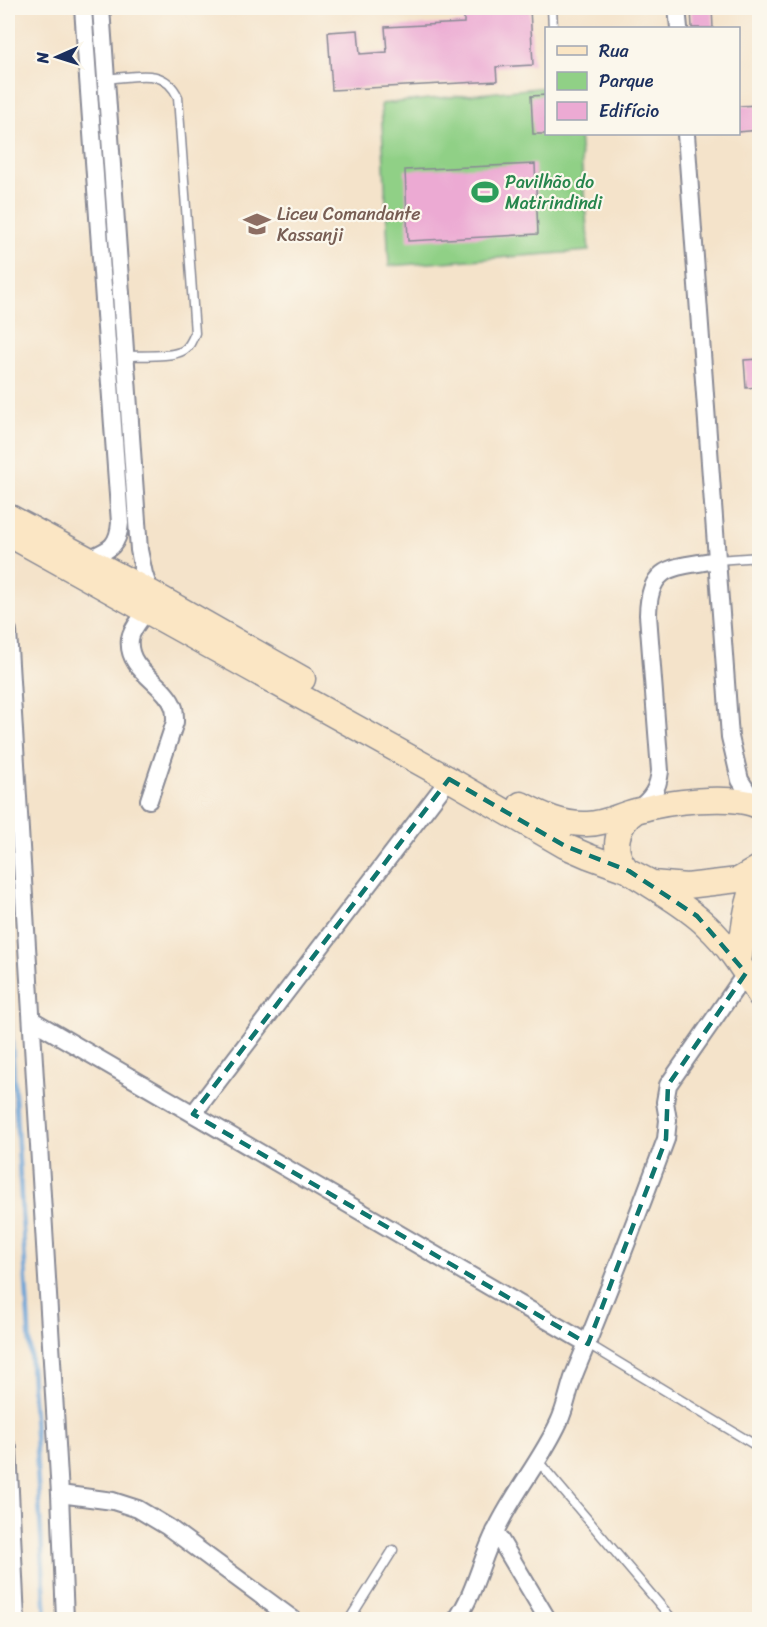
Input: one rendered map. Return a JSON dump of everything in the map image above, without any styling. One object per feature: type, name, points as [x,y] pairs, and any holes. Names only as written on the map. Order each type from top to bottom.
[{"type":"street","points":[[83,8],[120,524],[119,535],[115,543],[108,550],[88,559]]},
{"type":"street","points":[[101,8],[139,550],[148,601],[130,637],[130,647],[132,656],[142,671],[170,699],[175,708],[175,722],[149,800]]},
{"type":"street","points":[[677,8],[679,27]]},
{"type":"street","points":[[686,135],[732,752],[740,780],[758,807]]},
{"type":"street","points":[[9,534],[88,559],[148,601],[565,846],[629,871],[652,883],[687,886],[738,880],[759,867]]},
{"type":"street","points":[[9,534],[148,601],[536,812],[559,821],[590,824],[605,822],[636,811],[708,800],[740,801],[758,807]]},
{"type":"street","points":[[717,561],[676,567],[665,571],[650,589],[648,615],[659,781],[651,798],[624,821],[617,837],[620,858],[629,871],[697,916],[742,968],[759,996]]},
{"type":"street","points":[[8,631],[60,1494],[65,1620]]},
{"type":"street","points":[[193,1114],[449,779]]},
{"type":"street","points":[[456,1620],[471,1592],[495,1530],[559,1421],[575,1372],[588,1344],[666,1139],[668,1120],[665,1102],[668,1085],[742,968],[747,914],[759,875]]},
{"type":"street","points":[[32,1020],[588,1344]]},
{"type":"street","points":[[8,1448],[16,1620]]},
{"type":"street","points":[[60,1494],[113,1502],[138,1509],[168,1527],[294,1620]]},
{"type":"street","points":[[495,1530],[548,1620]]},
{"type":"lane","points":[[552,8],[553,27]]},
{"type":"lane","points":[[106,79],[156,75],[173,86],[178,97],[195,333],[186,349],[177,353],[125,356]]},
{"type":"lane","points":[[717,561],[759,557]]},
{"type":"lane","points":[[588,1344],[759,1448]]},
{"type":"lane","points":[[537,1461],[673,1620]]},
{"type":"lane","points":[[349,1620],[393,1550]]},
{"type":"highlighted area","points":[[449,779],[565,846],[629,871],[697,916],[746,973],[668,1085],[666,1139],[588,1344],[193,1114]]},
{"type":"green space","name":"Pavilhão do Matirindindi","points":[[545,87],[545,135],[579,135],[589,251],[389,266],[381,104]]},
{"type":"building","points":[[464,8],[530,8],[533,65],[496,67],[497,81],[332,90],[328,32],[358,30],[360,54],[387,52],[385,27],[464,23]]},
{"type":"building","points":[[691,8],[712,8],[713,27],[692,27]]},
{"type":"building","points":[[545,95],[545,134],[533,134],[531,96]]},
{"type":"building","points":[[760,105],[760,130],[740,132],[740,106]]},
{"type":"building","points":[[535,164],[538,234],[408,241],[405,170]]},
{"type":"building","points":[[760,359],[760,387],[746,388],[744,360]]},
{"type":"waterway","points":[[8,976],[46,1620]]},
{"type":"place","name":"Pavilhão do Matirindindi","points":[[485,192]]},
{"type":"place","name":"Liceu Comandante Kassanji","points":[[257,224]]}]
